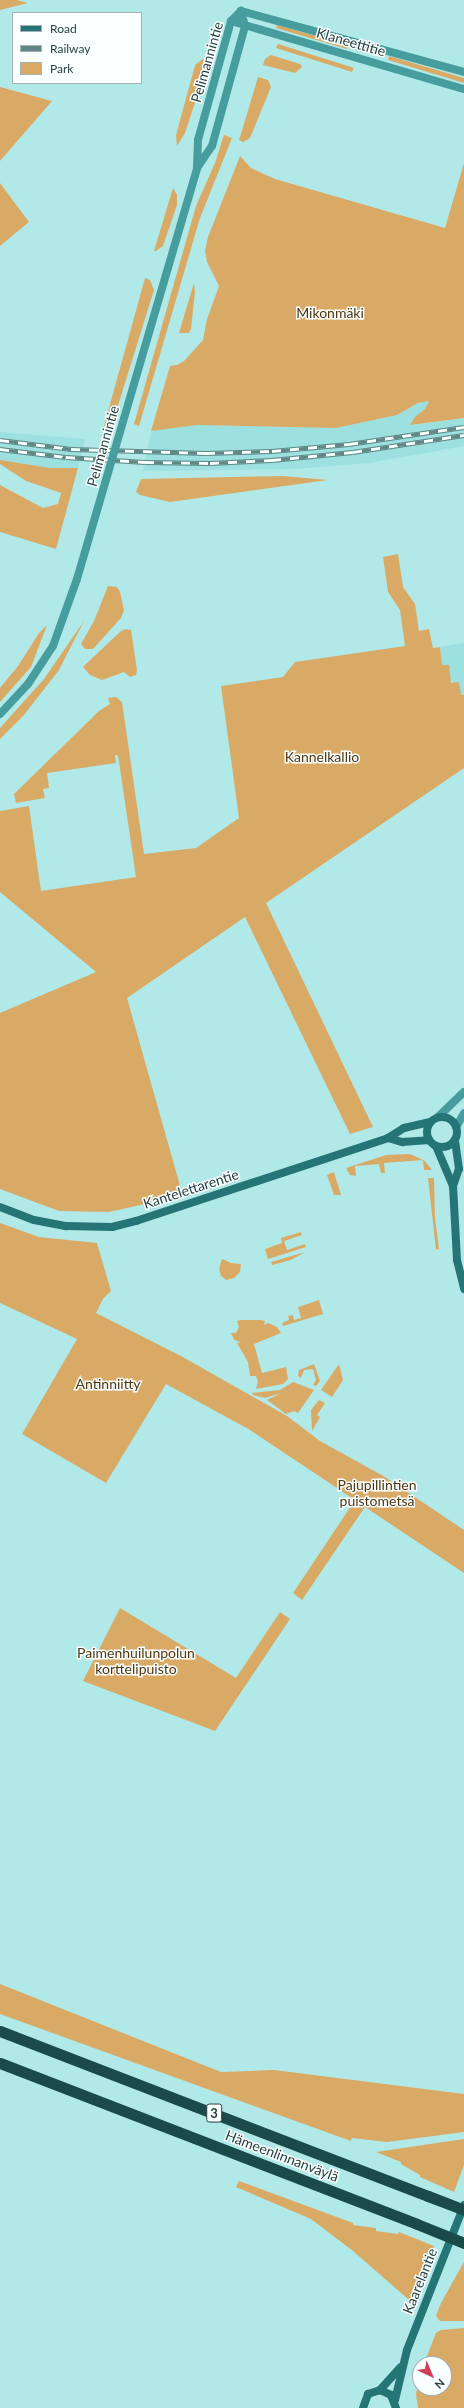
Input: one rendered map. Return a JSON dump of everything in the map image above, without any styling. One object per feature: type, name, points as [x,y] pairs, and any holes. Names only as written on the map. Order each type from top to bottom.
[{"type":"highway","name":"Hämeenlinnanväylä","points":[[0,2031],[464,2210]]},
{"type":"highway","name":"Hämeenlinnanväylä","points":[[0,2063],[464,2243]]},
{"type":"main road","points":[[453,1186],[427,1131],[430,1122],[438,1117],[447,1118],[456,1127],[454,1140],[459,1169],[453,1186],[457,1260],[464,1289]]},
{"type":"main road","name":"Kantelettarentie","points":[[0,1207],[34,1220],[66,1226],[112,1227],[149,1217],[388,1138],[404,1128],[430,1122]]},
{"type":"main road","name":"Kantelettarentie","points":[[388,1138],[402,1142],[432,1143]]},
{"type":"main road","points":[[432,1143],[448,1146],[454,1140]]},
{"type":"main road","name":"Kaarelantie","points":[[362,2407],[368,2394],[380,2390],[401,2367],[464,2205]]},
{"type":"main road","name":"Kaarelantie","points":[[396,2406],[402,2379],[401,2367]]},
{"type":"main road","points":[[380,2390],[389,2392],[396,2406]]},
{"type":"street","name":"Pelimannintie","points":[[0,714],[28,684],[53,646],[77,579],[197,168],[198,140],[231,22],[241,12],[245,26],[212,146],[197,168]]},
{"type":"street","name":"Klaneettitie","points":[[241,12],[464,72]]},
{"type":"street","name":"Klaneettitie","points":[[231,22],[464,89]]},
{"type":"street","points":[[438,1117],[464,1092]]},
{"type":"street","points":[[456,1127],[464,1113]]},
{"type":"shaded area","points":[[429,401],[425,409],[411,422],[414,425],[464,418],[464,446],[369,463],[297,469],[143,471],[151,431],[197,425],[336,428],[397,415],[418,403]]},
{"type":"shaded area","points":[[0,432],[85,439],[78,468],[50,468],[0,460]]},
{"type":"shaded area","points":[[464,643],[464,695],[461,696],[442,666],[440,647]]},
{"type":"green space","points":[[0,0],[17,0],[28,3],[0,10]]},
{"type":"green space","points":[[277,25],[348,45],[347,49],[276,28]]},
{"type":"green space","points":[[278,44],[354,68],[352,72],[276,48]]},
{"type":"green space","points":[[271,55],[300,64],[302,67],[295,73],[263,65],[265,59]]},
{"type":"green space","points":[[389,56],[464,78],[464,83],[388,60]]},
{"type":"green space","points":[[203,59],[209,60],[185,133],[177,146],[176,135],[194,69],[196,64]]},
{"type":"green space","points":[[258,77],[268,80],[271,87],[250,138],[243,142],[239,140]]},
{"type":"green space","points":[[0,87],[52,101],[0,161]]},
{"type":"green space","points":[[224,135],[232,138],[200,218],[139,426],[134,424],[196,206],[215,163]]},
{"type":"green space","name":"Mikonmäki","points":[[240,156],[251,168],[275,179],[445,228],[464,163],[464,418],[410,425],[415,417],[425,409],[429,401],[418,403],[397,415],[336,428],[197,425],[151,431],[170,366],[177,365],[184,361],[203,340],[207,319],[219,286],[207,262],[205,251],[208,237]]},
{"type":"green space","points":[[0,183],[29,222],[0,246]]},
{"type":"green space","points":[[173,188],[177,195],[177,205],[163,246],[154,251]]},
{"type":"green space","points":[[145,278],[150,280],[154,290],[111,428],[104,426]]},
{"type":"green space","points":[[194,283],[195,292],[191,329],[189,333],[179,333]]},
{"type":"green space","points":[[0,460],[50,468],[78,468],[56,549],[0,532],[0,485],[43,508],[58,504],[61,493],[26,481],[0,464]]},
{"type":"green space","points":[[283,476],[328,480],[170,502],[140,495],[136,492],[141,479]]},
{"type":"green space","name":"Kannelkallio","points":[[398,554],[403,587],[415,604],[419,631],[429,629],[433,648],[440,647],[442,665],[449,665],[451,683],[459,682],[461,695],[464,695],[464,768],[266,903],[373,1127],[350,1134],[245,917],[127,998],[181,1189],[145,1204],[109,1212],[59,1211],[0,1189],[0,1013],[96,972],[0,892],[0,811],[29,806],[41,891],[136,877],[118,755],[115,755],[116,763],[47,773],[49,788],[43,789],[45,798],[16,803],[14,794],[99,711],[110,704],[108,698],[116,697],[122,702],[144,854],[196,848],[239,818],[221,686],[283,677],[295,662],[405,646],[400,610],[388,592],[383,557]]},
{"type":"green space","points":[[108,586],[117,587],[120,592],[124,610],[121,618],[93,649],[85,649],[81,644],[94,621]]},
{"type":"green space","points":[[84,621],[59,670],[24,715],[0,739],[0,728],[44,679]]},
{"type":"green space","points":[[47,625],[31,667],[0,702],[0,688],[18,666],[39,633]]},
{"type":"green space","points":[[126,629],[131,630],[137,670],[136,675],[130,677],[124,672],[102,680],[90,675],[83,667],[121,631]]},
{"type":"green space","points":[[410,1154],[423,1160],[384,1163],[385,1173],[381,1173],[379,1164],[355,1166],[356,1176],[350,1175],[346,1168],[386,1155]]},
{"type":"green space","points":[[423,1160],[425,1161],[432,1170],[424,1170]]},
{"type":"green space","points":[[334,1172],[341,1195],[334,1195],[327,1175]]},
{"type":"green space","points":[[428,1178],[434,1178],[435,1218],[439,1249],[436,1250]]},
{"type":"green space","points":[[0,1223],[39,1237],[97,1243],[111,1291],[103,1299],[96,1313],[181,1356],[287,1416],[320,1441],[385,1477],[464,1530],[464,1573],[365,1507],[302,1600],[293,1593],[355,1500],[250,1430],[166,1384],[106,1483],[22,1434],[77,1339],[0,1303]]},
{"type":"green space","points":[[301,1232],[302,1235],[284,1241],[287,1250],[305,1244],[306,1247],[268,1259],[265,1249],[282,1243],[281,1238]]},
{"type":"green space","points":[[305,1252],[291,1260],[272,1265],[271,1262]]},
{"type":"green space","points":[[222,1259],[231,1263],[241,1264],[240,1272],[234,1278],[226,1280],[221,1276],[219,1269]]},
{"type":"green space","points":[[319,1300],[323,1314],[283,1326],[282,1323],[289,1320],[288,1316],[293,1315],[294,1320],[301,1318],[298,1307]]},
{"type":"green space","points":[[261,1320],[265,1321],[264,1325],[268,1323],[277,1327],[281,1333],[254,1344],[262,1373],[286,1367],[288,1379],[283,1384],[256,1389],[258,1382],[256,1376],[250,1376],[248,1362],[237,1343],[241,1342],[234,1340],[231,1333],[236,1333],[239,1327],[237,1321]]},
{"type":"green space","points":[[314,1364],[320,1381],[316,1386],[313,1385],[316,1380],[313,1369],[304,1370],[301,1378],[298,1376],[299,1370]]},
{"type":"green space","points":[[339,1364],[343,1380],[332,1397],[321,1390]]},
{"type":"green space","points":[[293,1382],[314,1390],[298,1413],[294,1411],[286,1414],[267,1400],[281,1393],[265,1398],[253,1395],[252,1393],[280,1390]]},
{"type":"green space","points":[[319,1400],[325,1403],[317,1415],[320,1417],[312,1431],[311,1410]]},
{"type":"green space","name":"Paimenhuilunpolun korttelipuisto","points":[[120,1608],[236,1678],[280,1612],[290,1619],[215,1731],[83,1681]]},
{"type":"green space","points":[[0,1984],[221,2072],[274,2070],[464,2094],[464,2132],[387,2142],[352,2138],[351,2141],[0,2014]]},
{"type":"green space","points":[[464,2139],[464,2165],[454,2192],[420,2177],[420,2175],[401,2164],[401,2162],[376,2152]]},
{"type":"green space","points":[[239,2181],[353,2223],[353,2225],[376,2228],[376,2231],[398,2234],[399,2232],[434,2246],[413,2300],[408,2299],[353,2251],[311,2219],[236,2187]]},
{"type":"green space","points":[[464,2262],[464,2321],[440,2321],[436,2316],[441,2303]]},
{"type":"green space","points":[[464,2328],[464,2408],[418,2408],[416,2396],[452,2396],[452,2356],[427,2356],[436,2333],[441,2330]]},
{"type":"railway","points":[[0,440],[71,449],[206,453],[272,451],[349,444],[464,427]]},
{"type":"railway","points":[[0,449],[66,457],[145,462],[210,463],[272,460],[353,452],[464,435]]},
{"type":"park label","name":"Antinniitty","points":[[108,1384]]},
{"type":"park label","name":"Pajupillintien puistometsä","points":[[377,1494]]}]
